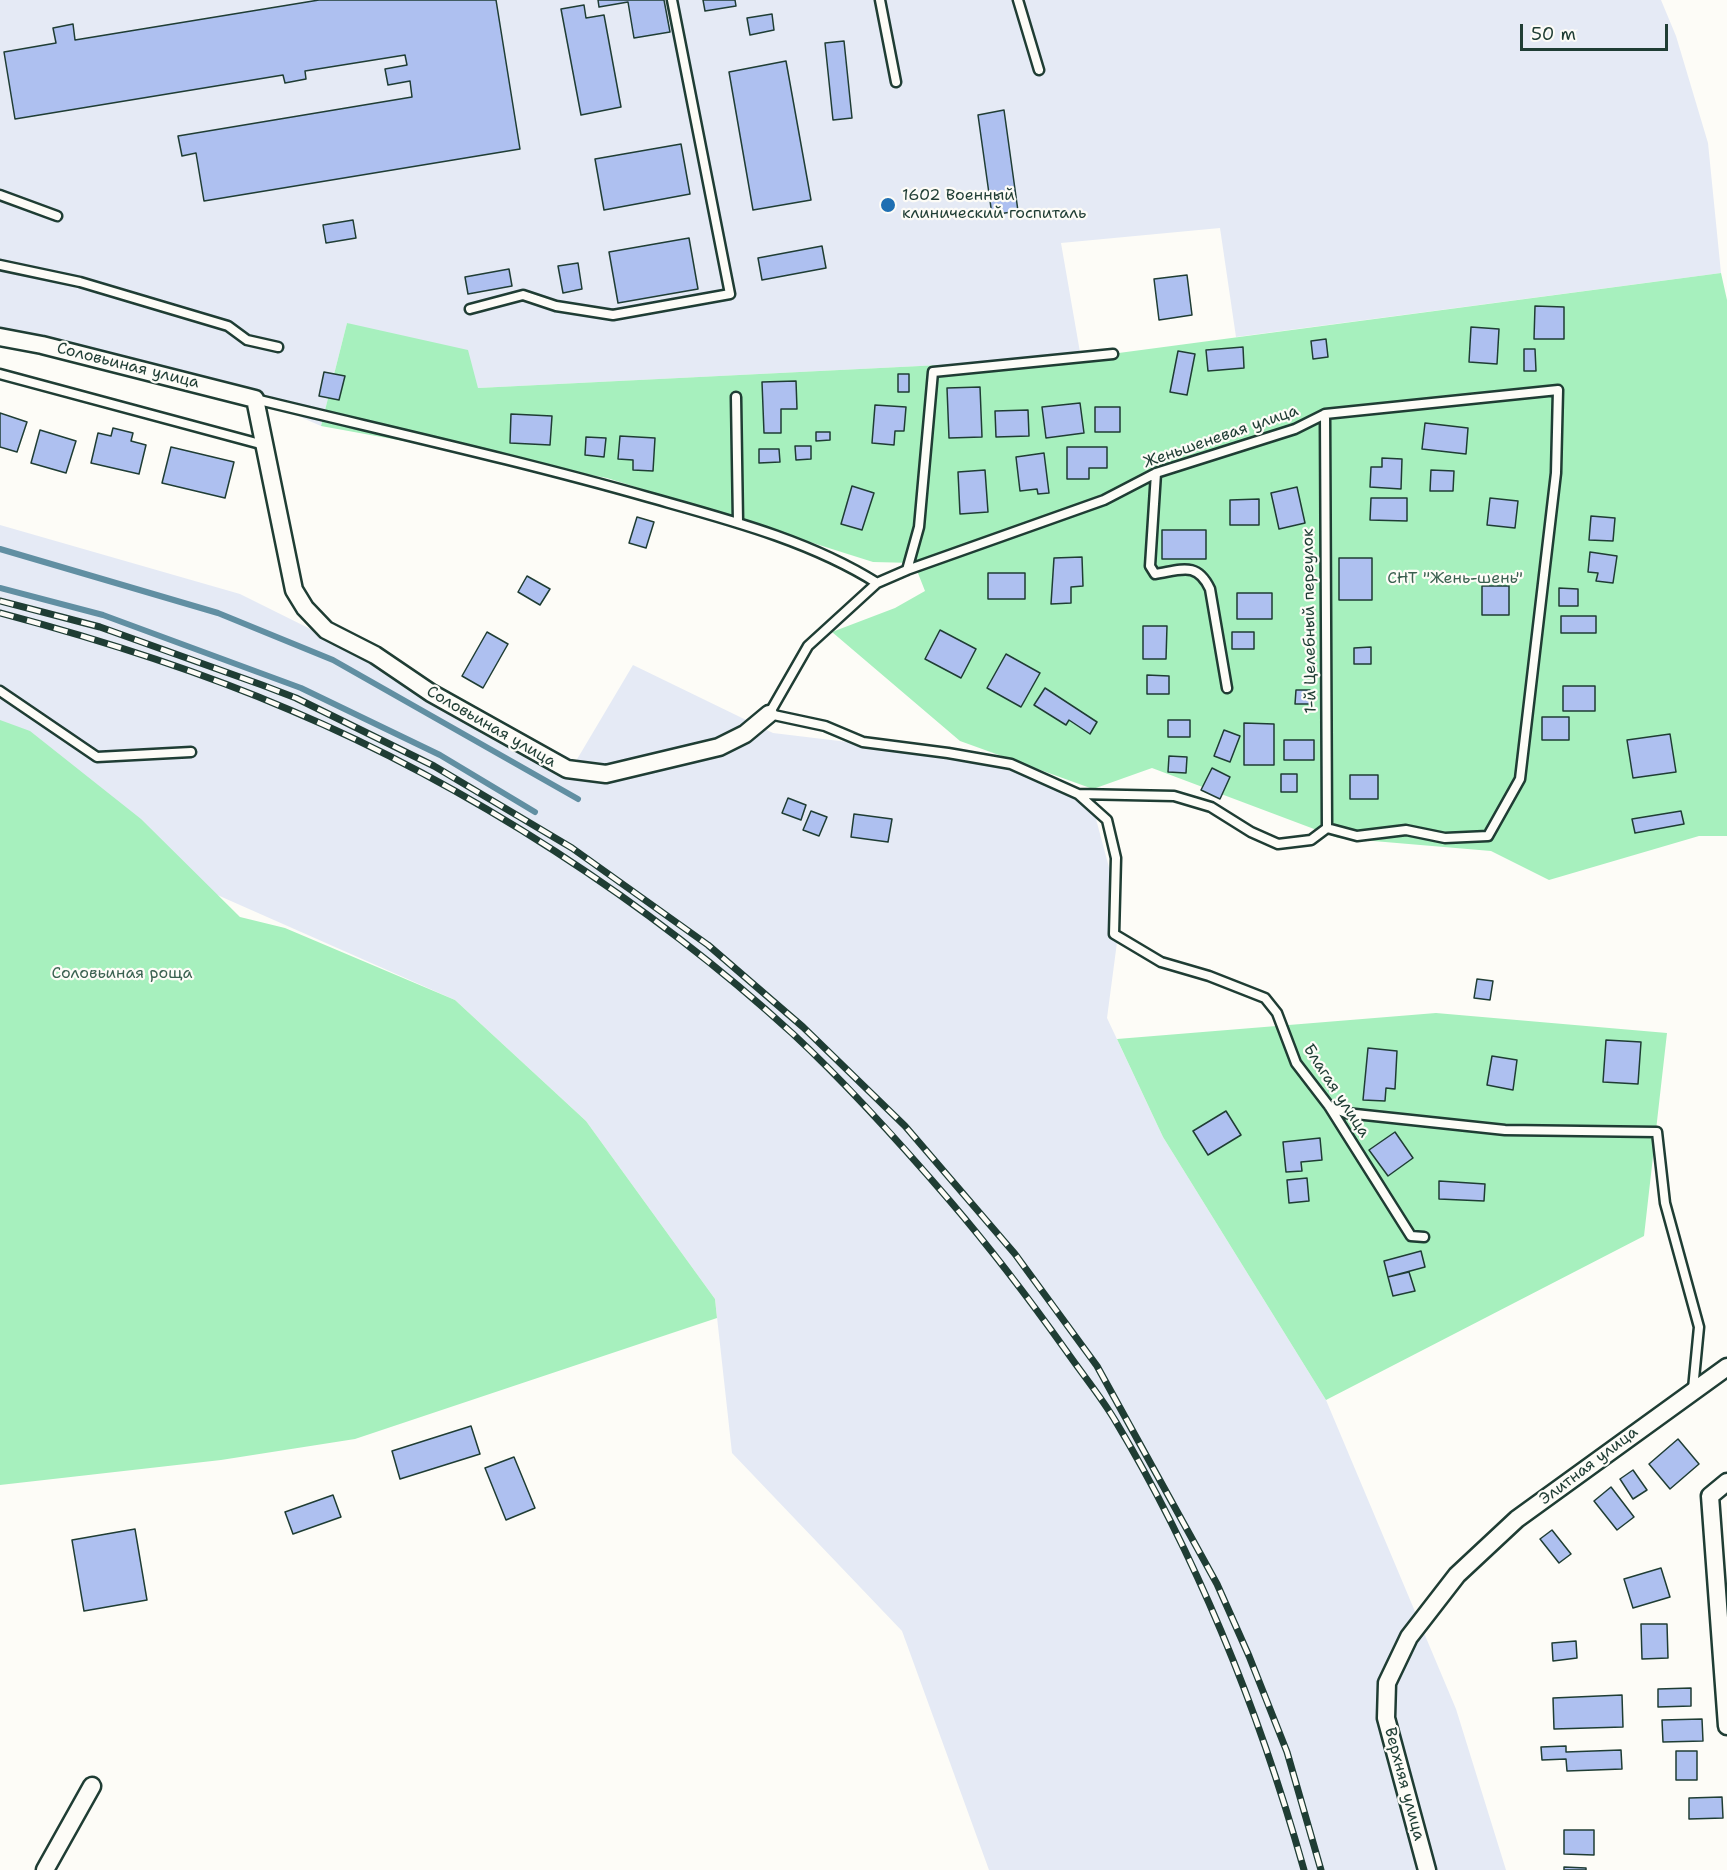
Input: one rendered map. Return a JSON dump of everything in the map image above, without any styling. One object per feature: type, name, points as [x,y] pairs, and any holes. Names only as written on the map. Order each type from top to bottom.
[{"type":"street","name":"Соловьиная улица","points":[[0,338],[42,345],[255,399],[294,590],[305,608],[326,630],[375,655],[431,693],[476,716],[538,755],[567,769],[606,774],[719,747],[745,734],[769,714]]},
{"type":"street","name":"Элитная улица","points":[[1457,1575],[1517,1520],[1693,1389],[1727,1367]]},
{"type":"street","points":[[1727,1482],[1710,1496],[1727,1726]]},
{"type":"street","name":"Верхняя улица","points":[[1427,1870],[1386,1718],[1387,1683],[1409,1637],[1457,1575]]},
{"type":"street","points":[[45,1870],[93,1786]]},
{"type":"lane","points":[[470,309],[523,295],[556,306],[613,315],[730,294],[672,0]]},
{"type":"lane","points":[[880,0],[896,82]]},
{"type":"lane","points":[[1018,0],[1039,70]]},
{"type":"lane","points":[[0,195],[57,216]]},
{"type":"lane","points":[[0,265],[91,285],[228,326],[247,340],[278,347]]},
{"type":"lane","points":[[907,570],[919,527],[933,372],[1113,354]]},
{"type":"lane","points":[[0,375],[264,445]]},
{"type":"lane","name":"Женьшеневая улица","points":[[907,570],[1104,500],[1156,473],[1295,429],[1325,414],[1558,390],[1556,473],[1520,779],[1488,836],[1445,838],[1406,830],[1357,836],[1327,828]]},
{"type":"lane","points":[[736,397],[738,522]]},
{"type":"lane","name":"Соловьиная улица","points":[[255,399],[605,485],[738,522],[852,567],[877,583]]},
{"type":"lane","name":"1-й Целебный переулок","points":[[1325,414],[1327,828]]},
{"type":"lane","points":[[1156,473],[1150,566],[1155,574],[1194,570],[1203,575],[1210,589],[1227,688]]},
{"type":"lane","name":"Соловьиная улица","points":[[769,714],[808,646],[877,583],[907,570]]},
{"type":"lane","points":[[0,691],[97,757],[191,752]]},
{"type":"lane","points":[[769,714],[825,726],[863,742],[1011,764],[1078,794],[1174,796],[1211,807],[1251,832],[1278,844],[1311,840],[1327,828]]},
{"type":"lane","name":"Благая улица","points":[[1078,794],[1107,820],[1116,858],[1114,934],[1161,962],[1209,976],[1265,998],[1277,1013],[1296,1063],[1329,1106],[1411,1236],[1424,1237]]},
{"type":"lane","points":[[1329,1106],[1346,1113],[1504,1130],[1657,1132],[1665,1203],[1699,1327],[1693,1389]]},
{"type":"shaded area","name":"1602 Военный клинический госпиталь","points":[[0,0],[1661,0],[1676,36],[1708,143],[1721,273],[1236,337],[1220,228],[1061,243],[1081,358],[478,388],[347,323],[321,426],[273,405],[89,349],[0,330]]},
{"type":"shaded area","points":[[0,525],[240,594],[576,761],[633,665],[773,733],[956,755],[1089,793],[1121,912],[1107,1018],[1163,1137],[1326,1400],[1456,1709],[1506,1870],[989,1870],[902,1631],[732,1453],[715,1299],[586,1121],[455,1000],[206,890],[0,854]]},
{"type":"green space","name":"СНТ \"Жень-шень\"","points":[[1721,273],[1727,300],[1727,836],[1699,836],[1549,880],[1491,851],[1338,838],[1152,768],[1093,789],[960,741],[832,632],[895,608],[925,591],[914,563],[873,562],[607,478],[321,426],[347,323],[468,350],[478,388],[1081,358]]},
{"type":"green space","name":"Соловьиная роща","points":[[0,720],[30,731],[141,819],[240,917],[285,928],[455,1000],[586,1121],[715,1299],[717,1318],[355,1439],[221,1460],[0,1485]]},
{"type":"green space","points":[[1436,1013],[1667,1033],[1644,1236],[1326,1400],[1163,1137],[1117,1039]]},
{"type":"building","points":[[319,0],[496,0],[520,149],[204,201],[196,153],[182,156],[178,136],[412,97],[410,81],[388,85],[385,69],[407,65],[405,55],[305,71],[306,79],[285,83],[283,75],[15,119],[4,52],[56,43],[53,28],[73,24],[75,40]]},
{"type":"building","points":[[598,0],[664,0],[670,32],[634,38],[628,2],[599,7]]},
{"type":"building","points":[[703,0],[735,0],[736,6],[705,11]]},
{"type":"building","points":[[584,5],[586,18],[604,15],[621,107],[581,115],[561,9]]},
{"type":"building","points":[[772,14],[774,30],[750,35],[747,18]]},
{"type":"building","points":[[844,41],[852,118],[833,120],[825,43]]},
{"type":"building","points":[[786,61],[811,200],[753,210],[729,72]]},
{"type":"building","points":[[1004,110],[1018,211],[992,215],[978,115]]},
{"type":"building","points":[[681,144],[690,194],[604,210],[595,159]]},
{"type":"building","points":[[353,220],[356,238],[326,243],[323,225]]},
{"type":"building","points":[[689,238],[698,289],[618,303],[609,252]]},
{"type":"building","points":[[822,246],[826,268],[762,280],[758,258]]},
{"type":"building","points":[[578,263],[582,289],[563,293],[558,266]]},
{"type":"building","points":[[509,269],[512,286],[468,294],[465,277]]},
{"type":"building","points":[[1187,275],[1192,315],[1159,320],[1154,279]]},
{"type":"building","points":[[1535,306],[1564,307],[1564,339],[1534,339]]},
{"type":"building","points":[[1471,327],[1499,329],[1497,364],[1469,362]]},
{"type":"building","points":[[1326,339],[1328,357],[1313,359],[1311,341]]},
{"type":"building","points":[[1243,347],[1244,368],[1208,371],[1206,350]]},
{"type":"building","points":[[1524,349],[1535,349],[1536,371],[1524,371]]},
{"type":"building","points":[[1178,351],[1195,354],[1187,395],[1170,392]]},
{"type":"building","points":[[324,372],[345,376],[339,400],[319,396]]},
{"type":"building","points":[[898,374],[909,374],[909,392],[898,392]]},
{"type":"building","points":[[796,381],[797,409],[781,409],[781,433],[764,433],[762,382]]},
{"type":"building","points":[[980,387],[982,437],[949,438],[947,388]]},
{"type":"building","points":[[1080,403],[1084,433],[1046,438],[1042,407]]},
{"type":"building","points":[[875,405],[906,407],[904,431],[895,431],[894,445],[872,443]]},
{"type":"building","points":[[1095,407],[1120,407],[1120,432],[1095,432]]},
{"type":"building","points":[[1028,410],[1029,436],[996,437],[995,411]]},
{"type":"building","points":[[0,413],[27,422],[17,452],[0,447]]},
{"type":"building","points":[[511,414],[552,416],[550,445],[510,443]]},
{"type":"building","points":[[1425,423],[1468,428],[1466,454],[1422,449]]},
{"type":"building","points":[[113,428],[133,433],[131,441],[146,445],[139,474],[91,463],[98,433],[111,436]]},
{"type":"building","points":[[40,430],[76,441],[66,473],[31,463]]},
{"type":"building","points":[[816,432],[830,432],[830,440],[816,441]]},
{"type":"building","points":[[620,436],[655,438],[653,471],[633,470],[633,460],[618,459]]},
{"type":"building","points":[[586,437],[606,438],[604,457],[585,455]]},
{"type":"building","points":[[795,446],[811,446],[811,459],[796,460]]},
{"type":"building","points":[[171,447],[234,462],[225,498],[162,483]]},
{"type":"building","points":[[1067,447],[1107,447],[1107,468],[1089,468],[1089,479],[1067,479]]},
{"type":"building","points":[[759,449],[779,449],[780,462],[759,463]]},
{"type":"building","points":[[1044,453],[1049,493],[1038,494],[1037,489],[1020,491],[1016,457]]},
{"type":"building","points":[[1382,458],[1402,459],[1401,489],[1370,487],[1371,467],[1382,467]]},
{"type":"building","points":[[985,470],[988,512],[960,514],[958,472]]},
{"type":"building","points":[[1431,470],[1454,471],[1453,491],[1430,491]]},
{"type":"building","points":[[852,486],[874,493],[862,530],[841,524]]},
{"type":"building","points":[[1297,487],[1305,523],[1279,529],[1271,493]]},
{"type":"building","points":[[1371,498],[1407,498],[1407,521],[1370,520]]},
{"type":"building","points":[[1490,498],[1518,501],[1515,528],[1487,525]]},
{"type":"building","points":[[1259,499],[1259,525],[1230,525],[1230,500]]},
{"type":"building","points":[[1591,516],[1615,518],[1613,541],[1589,540]]},
{"type":"building","points":[[637,517],[654,522],[646,548],[629,543]]},
{"type":"building","points":[[1162,530],[1206,530],[1206,559],[1162,559]]},
{"type":"building","points":[[1590,552],[1617,556],[1613,583],[1596,581],[1598,573],[1588,572]]},
{"type":"building","points":[[1082,557],[1083,586],[1071,587],[1071,603],[1051,604],[1054,558]]},
{"type":"building","points":[[1339,558],[1372,558],[1372,600],[1339,600]]},
{"type":"building","points":[[988,573],[1025,573],[1025,599],[988,599]]},
{"type":"building","points":[[527,576],[550,589],[540,605],[518,592]]},
{"type":"building","points":[[1482,586],[1509,586],[1509,615],[1482,615]]},
{"type":"building","points":[[1559,588],[1578,589],[1578,606],[1559,606]]},
{"type":"building","points":[[1237,593],[1272,593],[1272,619],[1237,619]]},
{"type":"building","points":[[1561,616],[1596,616],[1596,633],[1561,633]]},
{"type":"building","points":[[1143,626],[1167,626],[1166,659],[1143,659]]},
{"type":"building","points":[[940,630],[976,649],[961,678],[925,659]]},
{"type":"building","points":[[487,632],[508,644],[483,688],[462,676]]},
{"type":"building","points":[[1232,632],[1254,632],[1254,649],[1232,649]]},
{"type":"building","points":[[1371,647],[1371,664],[1354,664],[1354,648]]},
{"type":"building","points":[[1006,654],[1040,673],[1021,707],[987,688]]},
{"type":"building","points":[[1147,675],[1169,676],[1169,694],[1147,694]]},
{"type":"building","points":[[1563,686],[1595,686],[1595,711],[1563,711]]},
{"type":"building","points":[[1045,688],[1097,722],[1090,734],[1069,720],[1066,725],[1034,705]]},
{"type":"building","points":[[1296,690],[1310,690],[1310,704],[1295,704]]},
{"type":"building","points":[[1542,717],[1569,717],[1569,740],[1542,740]]},
{"type":"building","points":[[1168,720],[1190,720],[1190,737],[1168,737]]},
{"type":"building","points":[[1244,723],[1274,724],[1274,765],[1244,765]]},
{"type":"building","points":[[1224,730],[1240,736],[1230,762],[1214,756]]},
{"type":"building","points":[[1670,734],[1676,772],[1633,778],[1627,740]]},
{"type":"building","points":[[1284,740],[1314,740],[1314,760],[1284,760]]},
{"type":"building","points":[[1169,756],[1187,757],[1186,773],[1168,772]]},
{"type":"building","points":[[1212,768],[1230,777],[1220,799],[1201,790]]},
{"type":"building","points":[[1281,774],[1297,774],[1297,792],[1281,792]]},
{"type":"building","points":[[1350,775],[1378,775],[1378,799],[1350,799]]},
{"type":"building","points":[[788,798],[806,805],[801,820],[782,813]]},
{"type":"building","points":[[811,811],[827,817],[819,836],[803,830]]},
{"type":"building","points":[[1681,811],[1684,824],[1635,833],[1632,819]]},
{"type":"building","points":[[854,814],[892,819],[888,842],[851,837]]},
{"type":"building","points":[[1477,979],[1493,981],[1490,1000],[1474,998]]},
{"type":"building","points":[[1606,1040],[1641,1042],[1638,1084],[1603,1082]]},
{"type":"building","points":[[1368,1048],[1397,1051],[1395,1089],[1386,1088],[1385,1101],[1363,1100]]},
{"type":"building","points":[[1492,1056],[1517,1060],[1513,1090],[1487,1085]]},
{"type":"building","points":[[1226,1111],[1241,1135],[1208,1155],[1193,1131]]},
{"type":"building","points":[[1395,1132],[1413,1158],[1388,1176],[1369,1150]]},
{"type":"building","points":[[1320,1138],[1322,1160],[1301,1162],[1302,1171],[1286,1172],[1283,1142]]},
{"type":"building","points":[[1307,1178],[1309,1201],[1289,1203],[1287,1180]]},
{"type":"building","points":[[1439,1181],[1485,1184],[1484,1201],[1439,1199]]},
{"type":"building","points":[[1421,1251],[1425,1267],[1388,1277],[1384,1261]]},
{"type":"building","points":[[1409,1272],[1415,1291],[1393,1296],[1388,1277]]},
{"type":"building","points":[[471,1426],[480,1454],[400,1479],[392,1451]]},
{"type":"building","points":[[1678,1439],[1699,1464],[1670,1489],[1649,1464]]},
{"type":"building","points":[[514,1457],[535,1508],[506,1520],[485,1468]]},
{"type":"building","points":[[1633,1470],[1647,1490],[1633,1499],[1620,1479]]},
{"type":"building","points":[[1611,1487],[1634,1517],[1617,1530],[1594,1501]]},
{"type":"building","points":[[333,1495],[341,1517],[293,1534],[285,1512]]},
{"type":"building","points":[[135,1529],[147,1600],[84,1611],[72,1540]]},
{"type":"building","points":[[1552,1530],[1571,1554],[1559,1563],[1540,1539]]},
{"type":"building","points":[[1661,1568],[1670,1597],[1633,1608],[1624,1579]]},
{"type":"building","points":[[1641,1624],[1667,1624],[1668,1658],[1642,1659]]},
{"type":"building","points":[[1576,1641],[1577,1658],[1553,1661],[1552,1643]]},
{"type":"building","points":[[1691,1688],[1691,1706],[1658,1707],[1658,1689]]},
{"type":"building","points":[[1622,1695],[1623,1727],[1554,1729],[1553,1698]]},
{"type":"building","points":[[1702,1719],[1703,1741],[1663,1742],[1662,1720]]},
{"type":"building","points":[[1566,1746],[1566,1752],[1621,1750],[1622,1769],[1567,1771],[1566,1759],[1542,1760],[1541,1747]]},
{"type":"building","points":[[1676,1751],[1697,1751],[1697,1780],[1676,1780]]},
{"type":"building","points":[[1722,1797],[1723,1818],[1689,1819],[1689,1798]]},
{"type":"building","points":[[1564,1830],[1594,1830],[1594,1855],[1564,1854]]},
{"type":"building","points":[[1564,1867],[1586,1868],[1586,1870],[1564,1870]]},
{"type":"waterway","points":[[0,549],[218,613],[333,660],[578,799]]},
{"type":"waterway","points":[[0,588],[103,615],[301,688],[440,755],[535,812]]},
{"type":"railway","points":[[0,601],[100,627],[262,685],[296,698],[434,766],[572,848],[708,945],[803,1027],[905,1126],[1015,1254],[1097,1366],[1217,1584],[1249,1656],[1287,1752],[1321,1870]]},
{"type":"railway","points":[[0,613],[110,645],[219,682],[357,740],[424,774],[555,851],[618,894],[738,986],[814,1054],[893,1136],[981,1238],[1039,1313],[1116,1422],[1174,1529],[1225,1640],[1268,1754],[1304,1870]]},
{"type":"place","name":"1602 Военный клинический госпиталь","points":[[888,205]]}]
